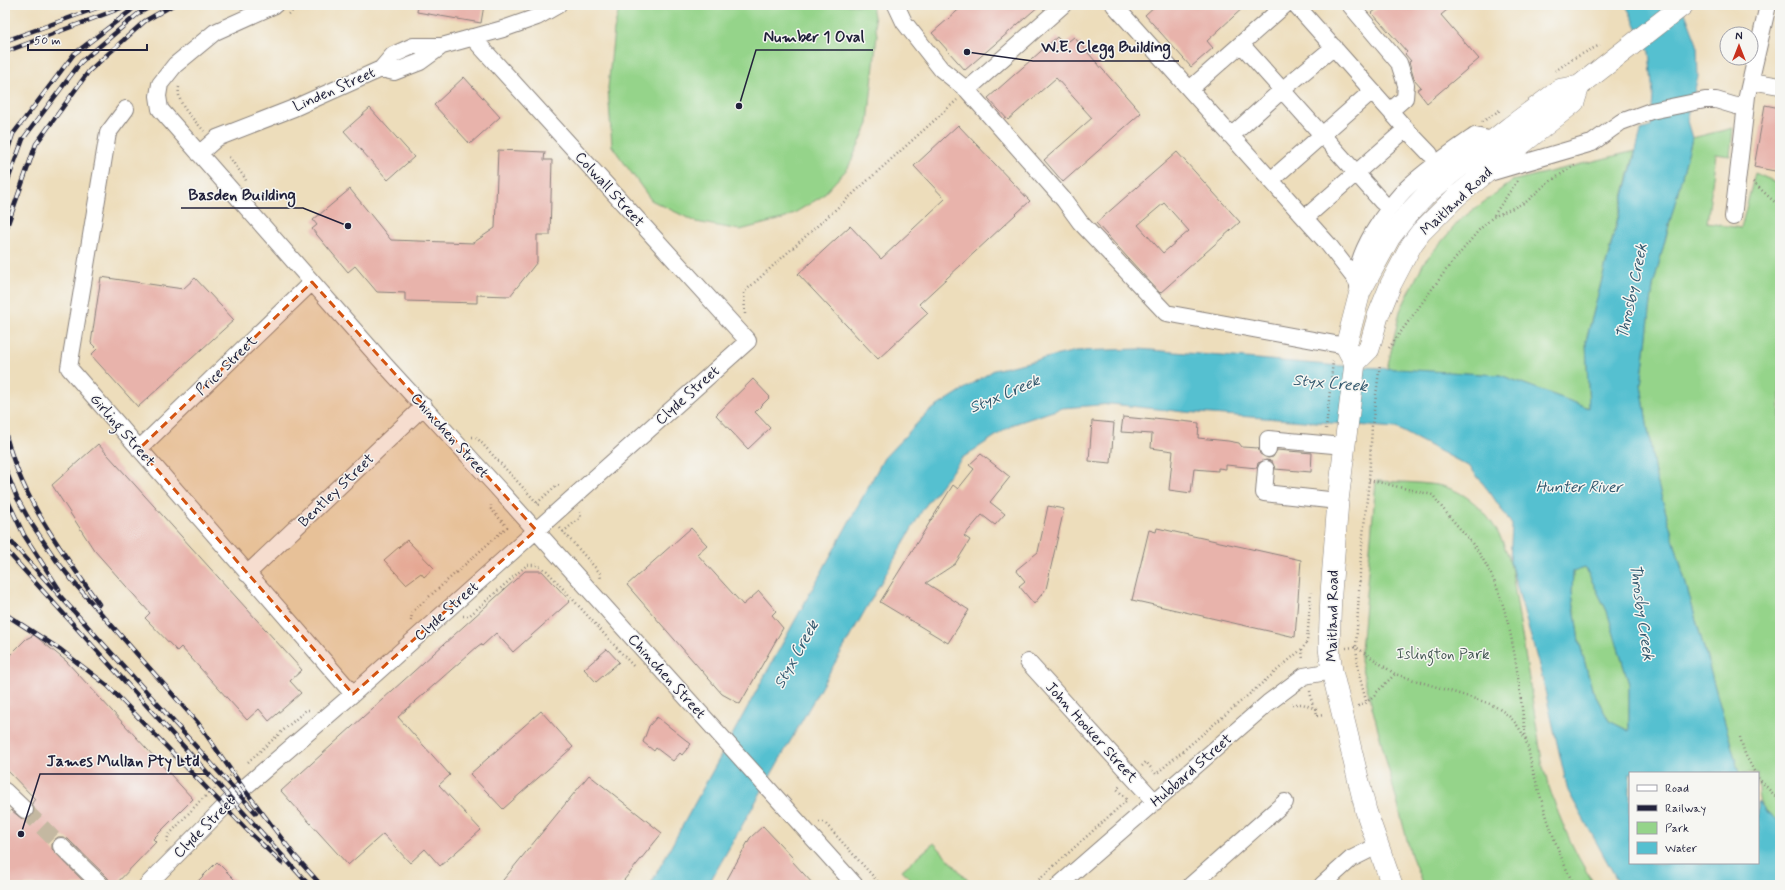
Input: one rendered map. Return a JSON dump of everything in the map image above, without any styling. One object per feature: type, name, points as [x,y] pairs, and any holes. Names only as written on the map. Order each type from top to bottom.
[{"type":"main road","name":"Maitland Road","points":[[1392,885],[1377,846],[1366,811],[1332,671],[1329,624],[1338,502],[1344,446],[1337,424],[1351,354],[1358,286],[1390,237],[1407,215],[1427,194],[1493,140],[1561,89],[1579,86],[1683,5]]},
{"type":"main road","name":"Maitland Road","points":[[1351,354],[1369,349],[1383,302],[1412,244],[1421,232],[1445,207],[1574,102],[1579,86]]},
{"type":"street","points":[[472,37],[503,29],[537,17],[558,5]]},
{"type":"street","points":[[896,5],[904,22],[941,69],[968,90],[1064,200],[1080,222],[1166,313],[1351,354]]},
{"type":"street","points":[[968,90],[1063,5]]},
{"type":"street","points":[[1190,89],[1285,5]]},
{"type":"street","points":[[1296,5],[1430,154]]},
{"type":"street","points":[[1350,5],[1399,63],[1406,85],[1405,98],[1390,111]]},
{"type":"street","points":[[1733,217],[1746,105],[1768,5]]},
{"type":"street","points":[[1122,8],[1190,89],[1304,218],[1358,286]]},
{"type":"street","name":"Chinchen Street","points":[[279,11],[214,32],[175,65],[160,84],[158,96],[160,109],[385,365],[424,406],[721,735],[854,885]]},
{"type":"street","name":"Linden Street","points":[[199,154],[217,138],[294,108],[381,69],[394,72],[420,62],[442,46],[472,37]]},
{"type":"street","name":"Colwall Street","points":[[472,37],[748,341]]},
{"type":"street","points":[[1241,44],[1382,202]]},
{"type":"street","points":[[1231,136],[1282,90],[1334,47]]},
{"type":"street","points":[[1751,81],[1780,86]]},
{"type":"street","points":[[1271,180],[1372,91]]},
{"type":"street","points":[[1483,175],[1592,143],[1621,122],[1651,111],[1705,100],[1716,100],[1736,106],[1746,105]]},
{"type":"street","name":"Girling Street","points":[[126,109],[108,133],[69,368],[353,694]]},
{"type":"street","points":[[1304,218],[1406,129]]},
{"type":"street","name":"Price Street","points":[[139,449],[312,282]]},
{"type":"street","name":"Clyde Street","points":[[147,885],[238,793],[353,694],[748,341]]},
{"type":"street","name":"Bentley Street","points":[[247,574],[424,406]]},
{"type":"street","points":[[1268,449],[1268,439],[1344,446]]},
{"type":"street","points":[[1266,469],[1264,493],[1338,502]]},
{"type":"street","name":"John Hooker Street","points":[[1028,662],[1155,802]]},
{"type":"street","name":"Hubbard Street","points":[[1059,885],[1263,707],[1304,676],[1332,671]]},
{"type":"street","points":[[5,791],[25,810]]},
{"type":"street","points":[[1191,885],[1285,802]]},
{"type":"street","points":[[61,846],[101,885]]},
{"type":"street","points":[[1322,885],[1351,859],[1377,846]]},
{"type":"path","points":[[279,11],[290,14],[302,5]]},
{"type":"path","points":[[180,82],[178,90],[182,106],[204,131]]},
{"type":"path","points":[[748,341],[744,292],[968,90]]},
{"type":"path","points":[[228,157],[245,178]]},
{"type":"path","points":[[1493,217],[1526,202],[1546,184],[1577,164]]},
{"type":"path","points":[[1737,173],[1749,177],[1780,207]]},
{"type":"path","points":[[1386,353],[1446,270],[1479,230],[1493,217],[1518,180]]},
{"type":"path","points":[[1381,359],[1372,426],[1369,480],[1361,554],[1356,647],[1358,668],[1366,701],[1395,674]]},
{"type":"path","points":[[1333,365],[1337,424]]},
{"type":"path","points":[[476,437],[537,502],[557,485]]},
{"type":"path","points":[[1369,480],[1433,495],[1444,512],[1477,550],[1497,590],[1509,628],[1532,769],[1564,865],[1574,885]]},
{"type":"path","points":[[412,612],[507,527],[491,509]]},
{"type":"path","points":[[581,517],[563,532],[600,573]]},
{"type":"path","points":[[469,616],[527,565],[536,565],[547,571],[635,668]]},
{"type":"path","points":[[1356,647],[1395,674],[1495,706],[1509,716],[1516,724],[1528,748]]},
{"type":"path","points":[[1146,762],[1156,774],[1302,649],[1303,661]]},
{"type":"path","points":[[1312,701],[1313,707],[1316,709],[1317,716],[1322,715]]},
{"type":"path","points":[[1298,705],[1303,704],[1313,707]]},
{"type":"path","points":[[244,765],[306,710]]},
{"type":"path","points":[[1740,737],[1745,754],[1754,772]]},
{"type":"path","points":[[168,836],[200,801],[239,770]]},
{"type":"path","points":[[1759,779],[1780,801]]},
{"type":"path","points":[[1033,885],[1127,800],[1117,788]]},
{"type":"path","points":[[824,822],[881,885]]},
{"type":"highlighted area","points":[[312,282],[536,530],[353,694],[139,449]]},
{"type":"green space","points":[[620,5],[872,5],[877,35],[868,124],[848,168],[821,197],[786,218],[740,230],[696,222],[651,200],[612,146],[608,88],[614,30]]},
{"type":"green space","points":[[1733,128],[1730,156],[1716,154],[1707,223],[1741,228],[1755,173],[1780,184],[1780,822],[1766,811],[1760,802],[1759,772],[1739,772],[1655,474],[1641,385],[1653,286],[1692,138]]},
{"type":"green space","points":[[1635,151],[1586,341],[1589,408],[1500,375],[1387,369],[1400,311],[1424,262],[1460,220],[1512,181]]},
{"type":"green space","name":"Islington Park","points":[[1376,481],[1429,484],[1451,489],[1476,504],[1494,526],[1507,552],[1511,566],[1543,767],[1564,828],[1578,857],[1595,885],[1423,885],[1411,855],[1360,661]]},
{"type":"green space","points":[[1585,567],[1607,611],[1629,684],[1629,731],[1609,721],[1592,689],[1579,641],[1572,593],[1573,570]]},
{"type":"green space","points":[[934,843],[972,885],[916,885],[902,870]]},
{"type":"water","name":"Hunter River","points":[[1626,5],[1682,5],[1697,44],[1698,77],[1687,121],[1692,138],[1653,286],[1641,385],[1655,474],[1739,772],[1629,772],[1629,864],[1759,864],[1759,802],[1767,812],[1780,822],[1780,885],[1620,885],[1568,791],[1541,673],[1510,562],[1512,525],[1470,467],[1396,428],[1185,412],[1111,404],[1062,408],[1014,424],[962,458],[923,509],[708,885],[650,885],[884,458],[928,412],[994,370],[1076,351],[1139,349],[1328,365],[1500,375],[1589,408],[1586,341],[1641,131],[1651,126],[1653,95],[1649,52]],"holes":[[[1585,567],[1607,611],[1629,684],[1629,731],[1609,721],[1592,689],[1579,641],[1572,593],[1573,571]]]},
{"type":"building","points":[[418,5],[484,5],[481,23],[417,12]]},
{"type":"building","points":[[964,5],[1040,5],[965,70],[932,33]]},
{"type":"building","points":[[1156,5],[1246,5],[1207,41],[1213,48],[1191,67],[1145,15]]},
{"type":"building","points":[[1382,5],[1453,5],[1441,15],[1479,59],[1427,103],[1417,90],[1421,87],[1414,79],[1409,62],[1411,61],[1405,54],[1407,52],[1372,13]]},
{"type":"building","points":[[1057,37],[1064,45],[1074,37],[1141,113],[1063,182],[1044,160],[1092,118],[1056,78],[1008,120],[988,98]]},
{"type":"building","points":[[464,77],[500,117],[470,144],[434,105]]},
{"type":"building","points":[[1765,105],[1780,108],[1780,172],[1754,167]]},
{"type":"building","points":[[370,108],[414,157],[388,180],[344,131]]},
{"type":"building","points":[[958,125],[1030,201],[919,304],[928,313],[878,359],[798,274],[850,226],[881,259],[945,199],[914,166]]},
{"type":"building","points":[[498,150],[545,152],[544,160],[552,160],[550,235],[537,235],[537,262],[510,296],[477,295],[477,303],[405,301],[405,293],[377,292],[355,266],[348,272],[312,229],[317,225],[313,220],[350,189],[391,240],[473,243],[495,228]]},
{"type":"building","points":[[1177,152],[1240,222],[1160,293],[1096,223]],"holes":[[[1164,203],[1189,231],[1163,253],[1138,225]]]},
{"type":"building","points":[[101,277],[183,289],[195,278],[234,320],[138,407],[91,355],[97,349],[91,343]]},
{"type":"building","points":[[753,379],[770,397],[755,412],[770,428],[748,449],[716,415]]},
{"type":"building","points":[[1123,417],[1154,420],[1154,418],[1199,423],[1198,438],[1228,441],[1239,443],[1242,447],[1258,448],[1260,454],[1268,458],[1273,457],[1277,450],[1312,453],[1311,472],[1275,469],[1272,461],[1266,460],[1258,463],[1257,468],[1226,465],[1226,469],[1218,468],[1218,471],[1194,469],[1191,493],[1169,490],[1173,451],[1151,448],[1152,434],[1121,432]]},
{"type":"building","points":[[1092,421],[1114,423],[1111,463],[1089,461]]},
{"type":"building","points":[[98,444],[302,670],[290,681],[301,693],[269,721],[259,709],[247,720],[181,647],[177,651],[145,618],[150,613],[94,550],[52,485]]},
{"type":"building","points":[[981,454],[1010,477],[990,502],[1005,514],[995,525],[982,515],[964,536],[970,540],[955,564],[926,583],[969,610],[948,643],[880,602],[953,485],[958,489],[974,469],[969,465]]},
{"type":"building","points":[[1048,506],[1064,509],[1046,589],[1034,604],[1019,586],[1025,581],[1016,570],[1038,552]]},
{"type":"building","points":[[691,528],[707,545],[697,554],[743,605],[759,591],[776,611],[772,615],[783,628],[740,704],[722,694],[627,585]]},
{"type":"building","points":[[1157,528],[1301,560],[1295,637],[1132,600],[1149,530],[1156,532]]},
{"type":"building","points":[[407,540],[434,568],[424,577],[421,573],[406,584],[384,560]]},
{"type":"building","points":[[525,571],[542,571],[570,601],[513,652],[496,633],[482,646],[481,644],[478,646],[398,717],[450,775],[439,785],[481,830],[440,866],[425,849],[410,863],[383,834],[348,865],[281,791]]},
{"type":"building","points":[[34,635],[66,661],[193,799],[153,839],[156,842],[115,885],[110,885],[108,878],[68,839],[58,837],[52,844],[52,849],[87,885],[5,885],[5,817],[11,810],[22,819],[28,819],[34,813],[32,803],[35,799],[5,768],[5,660],[26,639]]},
{"type":"building","points":[[607,649],[619,662],[596,682],[584,669]]},
{"type":"building","points":[[541,711],[573,747],[503,809],[470,774]]},
{"type":"building","points":[[657,717],[691,744],[682,755],[680,753],[673,761],[656,748],[654,751],[643,742],[649,726]]},
{"type":"building","points":[[589,775],[662,833],[620,885],[499,885]]},
{"type":"building","points":[[763,826],[793,858],[792,861],[814,885],[724,885],[750,838]]},
{"type":"building","points":[[217,862],[240,885],[194,885]]},
{"type":"tunnel","points":[[25,810],[61,846]]},
{"type":"railway","points":[[5,41],[105,5]]},
{"type":"railway","points":[[5,52],[129,5]]},
{"type":"railway","points":[[5,158],[13,134],[74,54],[138,5]]},
{"type":"railway","points":[[5,188],[23,139],[81,62],[139,13],[154,5]]},
{"type":"railway","points":[[5,232],[36,144],[89,71],[145,21],[173,5]]},
{"type":"railway","points":[[5,431],[12,455],[31,501],[70,563],[99,604]]},
{"type":"railway","points":[[5,468],[17,498],[31,523],[56,560],[76,585],[198,723],[244,789],[298,860]]},
{"type":"railway","points":[[5,495],[24,535],[59,589]]},
{"type":"railway","points":[[5,535],[256,813]]},
{"type":"railway","points":[[5,549],[309,885]]},
{"type":"railway","points":[[5,614],[61,650],[108,686],[249,832],[282,863]]},
{"type":"railway","points":[[295,856],[321,885]]},
{"type":"place","name":"W.E. Clegg Building","points":[[967,52]]},
{"type":"place","name":"Number 1 Oval","points":[[739,106]]},
{"type":"place","name":"Basden Building","points":[[348,226]]},
{"type":"place","name":"James Mullan Pty Ltd","points":[[21,834]]},
{"type":"water label","name":"Throsby Creek","points":[[1631,291]]},
{"type":"water label","name":"Styx Creek","points":[[1330,382]]},
{"type":"water label","name":"Styx Creek","points":[[1004,393]]},
{"type":"water label","name":"Throsby Creek","points":[[1643,612]]},
{"type":"water label","name":"Styx Creek","points":[[795,654]]}]
